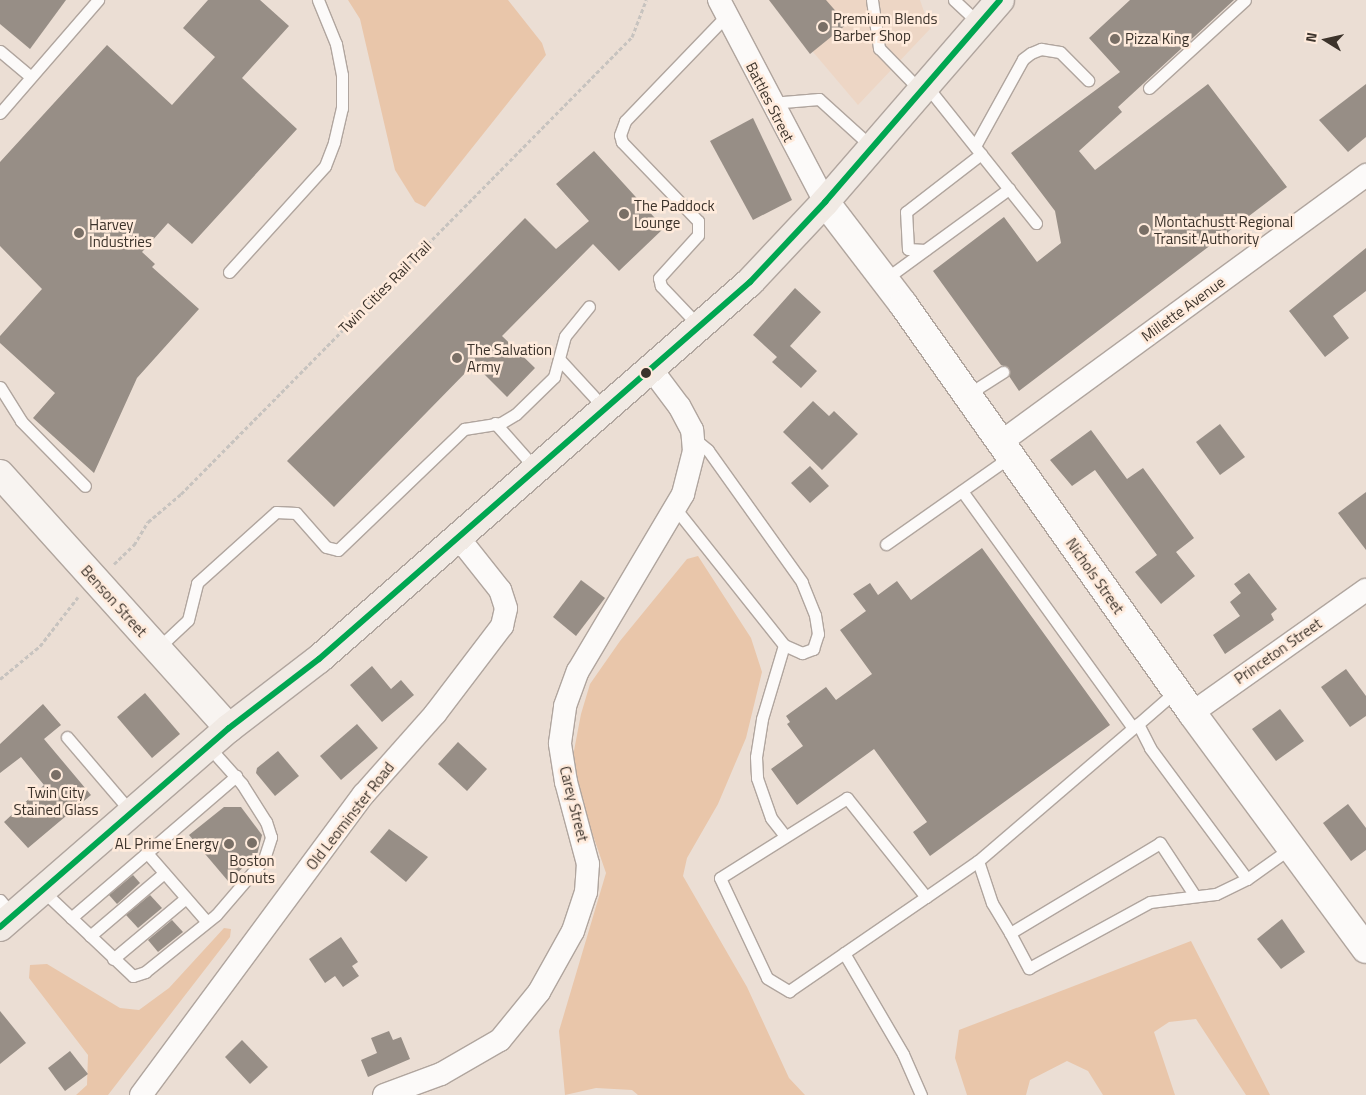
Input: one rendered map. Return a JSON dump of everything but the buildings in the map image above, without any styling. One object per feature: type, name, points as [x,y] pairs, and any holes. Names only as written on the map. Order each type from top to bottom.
[{"type":"highway","points":[[4,914],[42,890],[229,728],[319,659],[652,370],[750,282],[825,202],[922,86],[1000,0]]},
{"type":"main road","name":"Benson Street","points":[[0,474],[229,728]]},
{"type":"street","name":"Battles Street","points":[[723,7],[771,103],[825,202]]},
{"type":"street","name":"Millette Avenue","points":[[1005,450],[1366,175]]},
{"type":"street","name":"Nichols Street","points":[[825,202],[884,280],[1176,691],[1366,949]]},
{"type":"street","name":"Carey Street","points":[[384,1095],[441,1074],[500,1040],[539,992],[573,931],[586,892],[588,864],[566,782],[560,744],[565,706],[578,671],[676,508],[690,471],[692,437],[679,406],[652,370]]},
{"type":"street","name":"Old Leominster Road","points":[[141,1095],[364,794],[435,714],[502,626],[506,608],[500,590],[458,537]]},
{"type":"street","name":"Princeton Street","points":[[1192,713],[1366,590]]},
{"type":"lane","points":[[2,105],[31,78],[98,0]]},
{"type":"lane","points":[[229,272],[325,166],[334,142],[342,108],[342,75],[336,44],[318,0]]},
{"type":"lane","points":[[872,0],[879,48],[922,86],[978,150],[1036,223]]},
{"type":"lane","points":[[954,0],[979,23]]},
{"type":"lane","points":[[1149,88],[1245,0]]},
{"type":"lane","points":[[700,327],[661,286],[659,278],[698,235],[698,221],[622,142],[620,135],[624,121],[723,7]]},
{"type":"lane","points":[[925,250],[908,249],[906,212],[978,150],[1023,59],[1041,49],[1060,52],[1088,80]]},
{"type":"lane","points":[[0,51],[31,78]]},
{"type":"lane","points":[[771,103],[819,99],[872,147]]},
{"type":"lane","points":[[884,280],[1009,189]]},
{"type":"lane","points":[[157,649],[188,620],[197,583],[276,512],[296,513],[326,547],[338,550],[464,429],[495,423],[516,414],[551,382],[560,360],[564,336],[589,306]]},
{"type":"lane","points":[[560,360],[606,410]]},
{"type":"lane","points":[[967,396],[1003,372]]},
{"type":"lane","points":[[0,387],[21,422],[85,486]]},
{"type":"lane","points":[[495,423],[536,470]]},
{"type":"lane","points":[[676,508],[784,645],[802,653],[813,649],[818,634],[802,582],[708,450],[692,437]]},
{"type":"lane","points":[[886,544],[962,490],[1005,450]]},
{"type":"lane","points":[[962,490],[1248,879]]},
{"type":"lane","points":[[784,645],[762,719],[756,756],[757,778],[771,818],[785,836]]},
{"type":"lane","points":[[926,897],[847,798],[720,878],[767,978],[789,991],[926,897],[978,861],[1176,691]]},
{"type":"lane","points":[[67,737],[132,813]]},
{"type":"lane","points":[[42,890],[128,973],[137,976],[206,922],[264,859],[270,844],[266,822],[236,776],[208,746]]},
{"type":"lane","points":[[71,918],[236,776]]},
{"type":"lane","points":[[1010,932],[1160,843],[1195,896]]},
{"type":"lane","points":[[978,861],[992,903],[1010,932],[1028,968],[1150,902],[1216,894],[1248,879],[1292,846]]},
{"type":"lane","points":[[147,853],[206,922]]},
{"type":"lane","points":[[90,936],[164,873]]},
{"type":"lane","points":[[113,959],[186,898]]},
{"type":"lane","points":[[844,953],[903,1054],[921,1095]]},
{"type":"path","name":"Twin Cities Rail Trail","points":[[112,567],[134,545],[148,522],[188,487],[632,37],[646,0]]},
{"type":"path","points":[[0,679],[40,646],[76,598]]},
{"type":"shaded area","points":[[348,0],[508,0],[542,43],[546,55],[425,207],[415,202],[395,170],[360,19]]},
{"type":"shaded area","points":[[769,0],[920,0],[930,29],[858,105]]},
{"type":"shaded area","points":[[698,556],[751,638],[762,672],[746,738],[718,804],[687,858],[683,876],[747,987],[789,1078],[805,1095],[638,1095],[632,1090],[596,1088],[565,1095],[559,1031],[606,873],[578,792],[573,756],[581,714],[590,684],[620,641],[687,559]]},
{"type":"shaded area","points":[[224,928],[231,929],[230,937],[108,1095],[76,1095],[87,1085],[88,1055],[29,978],[30,965],[47,964],[120,1008],[139,1010],[169,988]]},
{"type":"shaded area","points":[[1191,941],[1270,1095],[1246,1095],[1196,1019],[1169,1022],[1154,1032],[1175,1095],[1103,1095],[1088,1071],[1067,1061],[1030,1080],[1026,1095],[967,1095],[955,1058],[959,1030]]},
{"type":"transit line","points":[[0,927],[229,728],[319,659],[750,282],[825,202],[1000,0]]},
{"type":"place","name":"Premium Blends Barber Shop","points":[[823,27]]},
{"type":"place","name":"Pizza King","points":[[1115,39]]},
{"type":"place","name":"The Paddock Lounge","points":[[624,214]]},
{"type":"place","name":"Montachustt Regional Transit Authority","points":[[1144,230]]},
{"type":"place","name":"Harvey Industries","points":[[79,233]]},
{"type":"place","name":"The Salvation Army","points":[[457,358]]},
{"type":"place","name":"Twin City Stained Glass","points":[[56,775]]},
{"type":"place","name":"Boston Donuts","points":[[252,843]]},
{"type":"place","name":"AL Prime Energy","points":[[229,844]]}]
